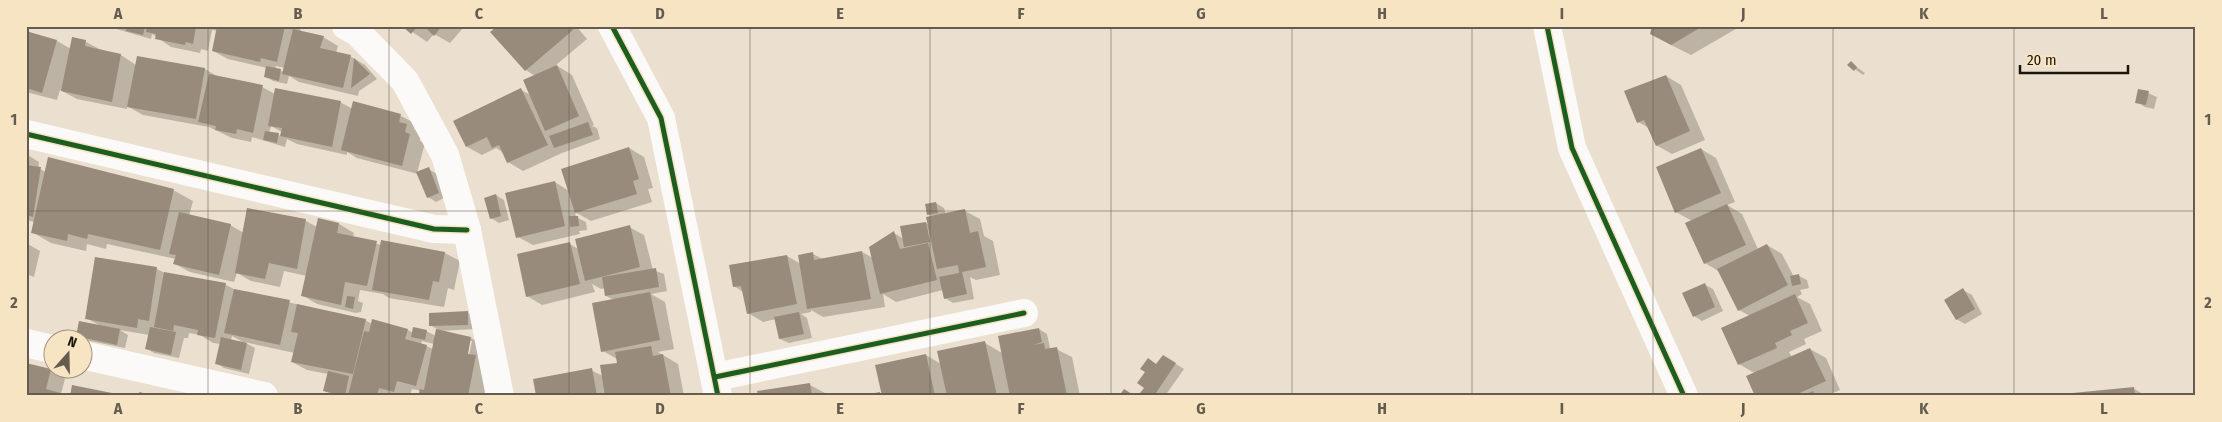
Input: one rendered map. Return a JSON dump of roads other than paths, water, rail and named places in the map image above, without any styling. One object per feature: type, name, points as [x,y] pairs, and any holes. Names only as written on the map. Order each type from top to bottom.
[{"type":"street","points":[[346,26],[357,32],[405,81],[445,155],[467,230],[500,396]]},
{"type":"street","points":[[612,26],[661,118],[716,386],[1024,313]]},
{"type":"street","points":[[1547,26],[1572,148],[1684,396]]},
{"type":"street","points":[[26,134],[434,229],[467,230]]},
{"type":"street","points":[[26,343],[42,347]]},
{"type":"street","points":[[92,357],[264,396]]}]
